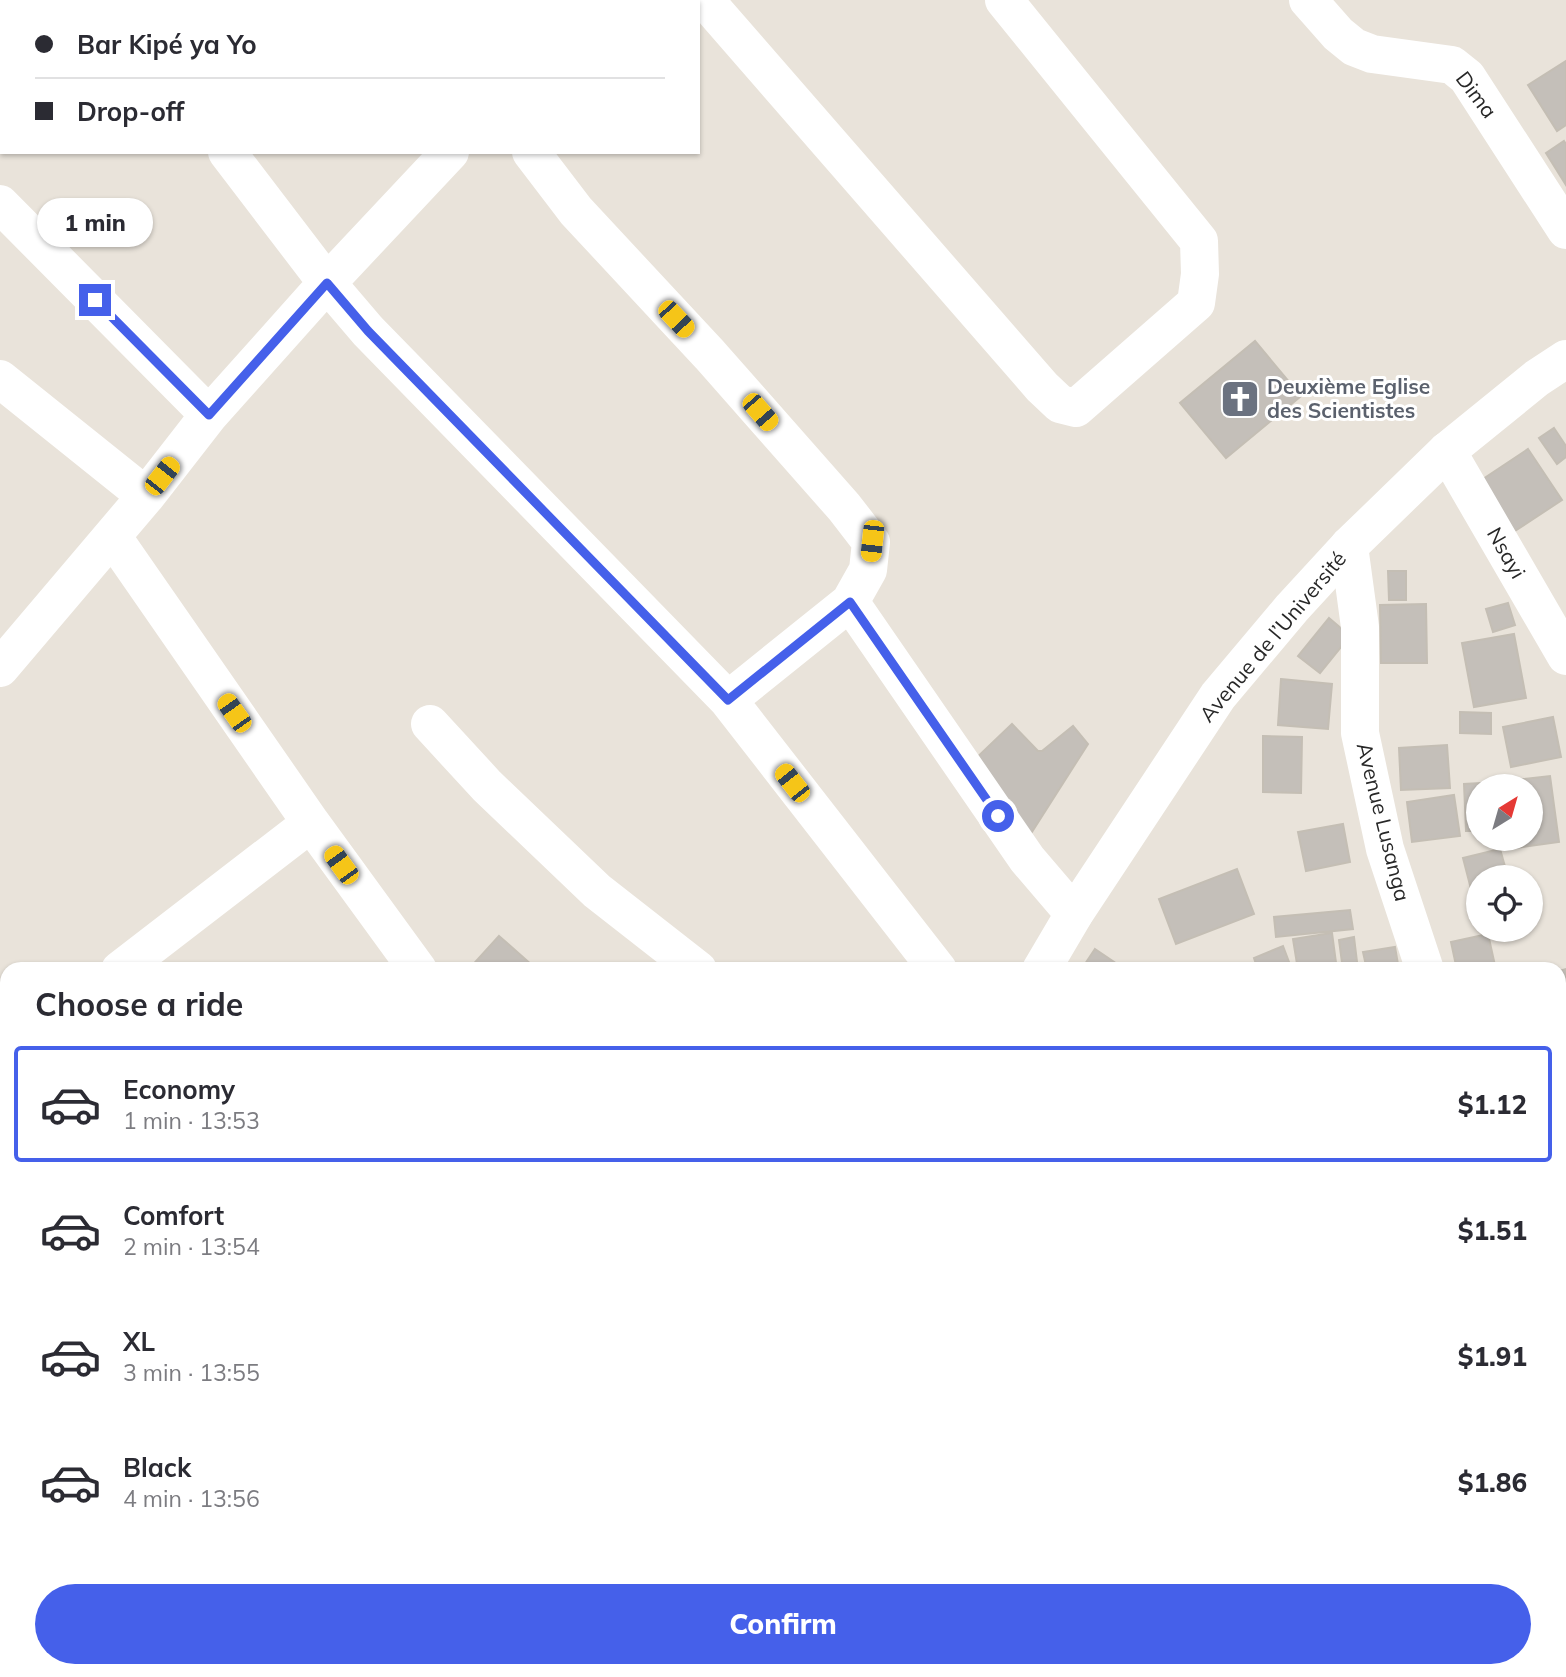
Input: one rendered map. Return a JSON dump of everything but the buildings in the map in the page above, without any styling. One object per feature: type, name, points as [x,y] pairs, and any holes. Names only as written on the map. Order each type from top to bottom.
[{"type":"street","points":[[705,0],[1042,387],[1060,404],[1076,408],[1196,303],[1200,274],[1199,241],[1004,0]]},
{"type":"street","name":"Dima","points":[[1308,0],[1338,34],[1354,47],[1372,54],[1452,65],[1467,77],[1566,230]]},
{"type":"street","points":[[229,154],[327,283],[368,331],[728,700],[932,962]]},
{"type":"street","points":[[0,668],[146,496],[209,415],[327,283],[448,154]]},
{"type":"street","points":[[533,154],[576,211],[710,355],[872,541],[868,570],[850,602],[728,700]]},
{"type":"street","points":[[0,204],[209,415]]},
{"type":"street","name":"Avenue de l’Université","points":[[1046,962],[1074,914],[1218,696],[1292,608],[1349,546],[1447,451],[1537,378],[1566,359]]},
{"type":"street","points":[[0,379],[146,496]]},
{"type":"street","name":"Nsayi","points":[[1447,451],[1566,656]]},
{"type":"street","points":[[112,536],[311,823],[412,962]]},
{"type":"street","name":"Avenue Lusanga","points":[[1349,546],[1360,626],[1360,733],[1385,849],[1422,962]]},
{"type":"street","points":[[850,602],[1027,859],[1074,914]]},
{"type":"street","points":[[430,724],[487,786],[597,891],[688,962]]},
{"type":"street","points":[[130,962],[311,823]]},
{"type":"place","name":"Deuxième Eglise des Scientistes","points":[[1240,399]]},
{"type":"route","points":[[95,300],[209,415],[327,283],[368,331],[728,700],[850,602],[998,816]]}]
